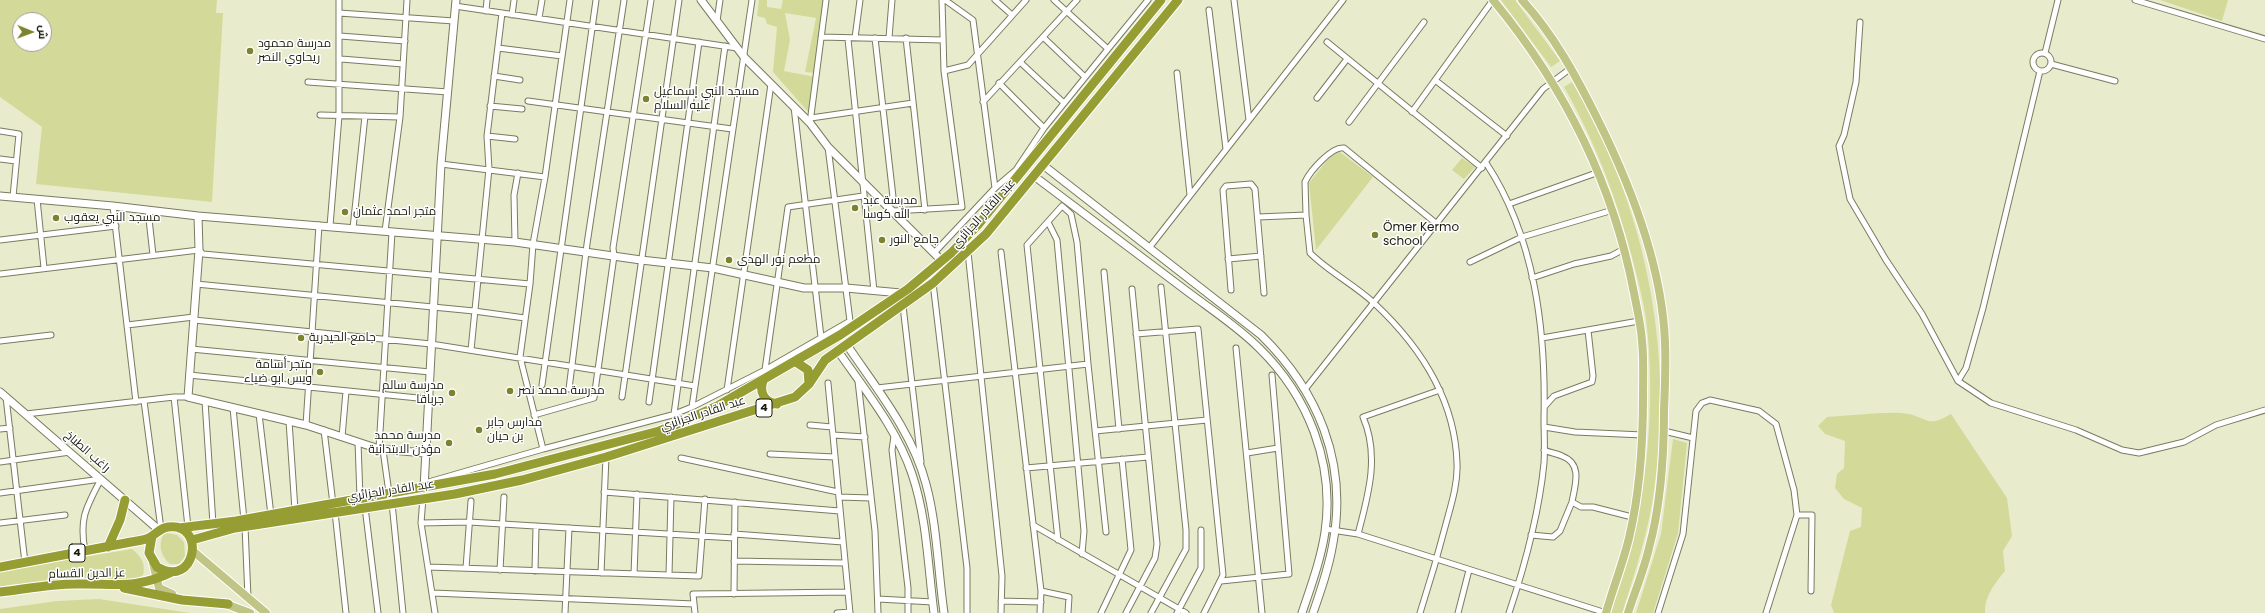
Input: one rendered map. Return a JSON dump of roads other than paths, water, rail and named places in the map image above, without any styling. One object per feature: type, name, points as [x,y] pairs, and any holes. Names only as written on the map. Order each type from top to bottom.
[{"type":"highway","name":"عبد القادر الجزائري","points":[[183,527],[245,523],[334,508],[360,498],[424,485],[495,474],[659,431],[719,405],[796,362],[901,294],[942,261],[978,225],[1160,0]]},
{"type":"highway","name":"عبد القادر الجزائري","points":[[192,540],[271,515],[295,510],[365,507],[454,494],[522,480],[606,457],[730,417],[777,404],[795,397],[810,384],[825,360],[903,306],[933,283],[986,234],[1178,0]]},
{"type":"highway","points":[[796,362],[808,370],[810,384]]},
{"type":"highway","points":[[763,380],[761,391],[763,396],[767,401],[777,404]]},
{"type":"highway","points":[[108,547],[120,520],[124,500]]},
{"type":"highway","points":[[169,526],[183,527],[192,540],[192,557],[185,567],[174,572],[162,570],[153,563],[148,553],[157,532],[169,526]]},
{"type":"highway","name":"عز الدين القسام","points":[[0,567],[108,547],[157,532]]},
{"type":"highway","name":"عز الدين القسام","points":[[0,592],[63,584],[115,586],[156,579],[174,572]]},
{"type":"highway","points":[[115,586],[171,598],[228,604]]},
{"type":"main road","points":[[1493,0],[1521,34],[1553,80],[1579,127],[1599,172],[1612,210],[1624,249],[1639,321],[1642,341],[1643,435],[1639,478],[1629,537],[1606,613]]},
{"type":"main road","points":[[1522,0],[1539,19],[1571,68],[1616,156],[1631,191],[1650,249],[1662,311],[1665,341],[1664,431],[1661,479],[1650,547],[1628,613]]},
{"type":"main road","points":[[193,551],[266,613]]},
{"type":"main road","points":[[153,563],[159,588],[164,592],[228,604],[250,613]]},
{"type":"street","points":[[330,226],[339,116],[341,59],[339,0]]},
{"type":"street","points":[[385,232],[400,117],[407,0]]},
{"type":"street","points":[[486,11],[487,0]]},
{"type":"street","points":[[512,14],[514,0]]},
{"type":"street","points":[[539,18],[542,0]]},
{"type":"street","points":[[543,449],[520,357],[530,284],[533,244],[545,177],[570,0]]},
{"type":"street","points":[[542,385],[596,0]]},
{"type":"street","points":[[569,389],[586,252],[624,0]]},
{"type":"street","points":[[534,415],[594,398],[614,256],[613,248],[651,0]]},
{"type":"street","points":[[622,397],[679,0]]},
{"type":"street","points":[[701,0],[744,57],[794,107],[811,121],[828,147],[863,180],[942,261]]},
{"type":"street","points":[[717,21],[720,0]]},
{"type":"street","points":[[692,407],[752,0]]},
{"type":"street","points":[[811,121],[826,0]]},
{"type":"street","points":[[855,38],[860,0]]},
{"type":"street","points":[[889,38],[892,0]]},
{"type":"street","points":[[893,211],[962,207],[944,71],[944,0]]},
{"type":"street","points":[[944,0],[973,20],[995,188]]},
{"type":"street","points":[[995,0],[1012,15]]},
{"type":"street","points":[[944,71],[968,65],[1026,0]]},
{"type":"street","points":[[1054,0],[1108,49]]},
{"type":"street","points":[[983,102],[1076,0]]},
{"type":"street","points":[[934,253],[995,188],[1016,170],[1044,128],[1148,0]]},
{"type":"street","points":[[1234,0],[1249,120]]},
{"type":"street","points":[[1149,248],[1343,0]]},
{"type":"street","points":[[1412,112],[1493,0]]},
{"type":"street","points":[[2045,53],[2058,0]]},
{"type":"street","points":[[2135,0],[2265,39]]},
{"type":"street","points":[[737,48],[486,11],[456,3],[440,164],[430,372],[424,453],[424,485],[543,449],[674,414],[692,407],[765,370],[850,321],[836,199],[828,147]]},
{"type":"street","points":[[1209,10],[1226,149]]},
{"type":"street","points":[[471,350],[488,169],[487,136],[502,13]]},
{"type":"street","points":[[339,14],[454,21]]},
{"type":"street","points":[[1349,122],[1424,22]]},
{"type":"street","points":[[1860,22],[1856,82],[1844,134],[1839,146],[1850,199],[1886,260],[1922,314],[1958,381],[1991,403],[2076,430],[2122,450],[2139,453],[2184,442],[2216,426],[2265,410]]},
{"type":"street","points":[[340,36],[405,41]]},
{"type":"street","points":[[1043,37],[1085,76]]},
{"type":"street","points":[[821,38],[848,40],[855,38],[943,40]]},
{"type":"street","points":[[875,38],[893,197],[886,203]]},
{"type":"street","points":[[906,38],[925,210]]},
{"type":"street","points":[[848,40],[854,112],[863,180],[874,291]]},
{"type":"street","points":[[649,402],[667,262],[699,42]]},
{"type":"street","points":[[1327,42],[1482,168]]},
{"type":"street","points":[[674,414],[725,46]]},
{"type":"street","points":[[498,48],[562,56]]},
{"type":"street","points":[[2045,53],[2050,57],[2051,64],[2046,70],[2040,71],[2035,68],[2034,59],[2038,54],[2045,53]]},
{"type":"street","points":[[341,59],[403,64]]},
{"type":"street","points":[[1317,98],[1347,59]]},
{"type":"street","points":[[1020,62],[1064,103]]},
{"type":"street","points":[[2051,64],[2115,81]]},
{"type":"street","points":[[1306,388],[1508,136],[1543,89],[1571,68]]},
{"type":"street","points":[[1958,381],[1966,368],[1983,308],[2040,71]]},
{"type":"street","points":[[1177,73],[1190,195]]},
{"type":"street","points":[[494,76],[520,80]]},
{"type":"street","points":[[1435,80],[1508,136]]},
{"type":"street","points":[[308,82],[448,92]]},
{"type":"street","points":[[999,83],[1044,128]]},
{"type":"street","points":[[727,390],[745,276],[771,84]]},
{"type":"street","points":[[528,101],[732,129]]},
{"type":"street","points":[[811,121],[854,112],[913,103]]},
{"type":"street","points":[[490,106],[522,109]]},
{"type":"street","points":[[794,107],[821,338]]},
{"type":"street","points":[[320,115],[400,117]]},
{"type":"street","points":[[353,228],[365,116]]},
{"type":"street","points":[[0,131],[19,134],[13,197]]},
{"type":"street","points":[[487,136],[515,139]]},
{"type":"street","points":[[1420,613],[1437,560],[1452,500],[1457,464],[1452,422],[1440,390],[1424,361],[1403,333],[1374,303],[1310,253],[1306,215],[1306,180],[1331,151],[1341,147],[1347,149],[1437,224]]},
{"type":"street","points":[[0,159],[16,161]]},
{"type":"street","points":[[1486,163],[1501,186],[1522,237],[1541,322],[1542,338],[1545,406],[1544,463],[1532,535],[1509,613]]},
{"type":"street","points":[[440,164],[545,177]]},
{"type":"street","points":[[1043,165],[1261,335],[1292,368],[1306,388],[1317,410],[1330,446],[1336,490],[1335,530],[1331,554],[1313,613]]},
{"type":"street","points":[[1509,204],[1599,172]]},
{"type":"street","points":[[515,242],[514,194],[518,173]]},
{"type":"street","points":[[1034,176],[1241,332],[1272,362],[1301,403],[1319,444],[1325,480],[1325,529],[1322,549],[1302,613]]},
{"type":"street","points":[[1231,290],[1223,190],[1224,187],[1254,185],[1264,293]]},
{"type":"street","points":[[0,196],[113,206],[198,216],[319,225],[437,237],[515,242],[641,260],[694,265],[775,283],[816,288],[846,288],[901,294]]},
{"type":"street","points":[[765,370],[775,283],[788,207],[806,203],[864,196]]},
{"type":"street","points":[[37,200],[44,268]]},
{"type":"street","points":[[113,206],[136,402]]},
{"type":"street","points":[[1058,540],[1027,245],[1062,206],[1071,214],[1077,242],[1106,532]]},
{"type":"street","points":[[148,210],[153,255]]},
{"type":"street","points":[[1470,262],[1522,237],[1612,210]]},
{"type":"street","points":[[1258,217],[1306,215]]},
{"type":"street","points":[[188,397],[199,250],[198,216]]},
{"type":"street","points":[[1048,222],[1056,240],[1084,532],[1082,554]]},
{"type":"street","points":[[306,425],[319,225]]},
{"type":"street","points":[[0,240],[116,226]]},
{"type":"street","points":[[389,493],[381,449],[382,395],[392,232]]},
{"type":"street","points":[[1532,278],[1574,264],[1611,256],[1624,249]]},
{"type":"street","points":[[0,274],[199,250],[203,254],[435,274],[530,284]]},
{"type":"street","points":[[968,252],[1002,576],[1001,613]]},
{"type":"street","points":[[1001,252],[1041,592],[1040,613]]},
{"type":"street","points":[[1228,259],[1261,256]]},
{"type":"street","points":[[1104,272],[1119,429]]},
{"type":"street","points":[[933,283],[967,568],[967,613]]},
{"type":"street","points":[[196,284],[474,311],[525,318]]},
{"type":"street","points":[[1151,613],[1186,549],[1186,530],[1161,287]]},
{"type":"street","points":[[1126,613],[1155,558],[1157,544],[1132,289]]},
{"type":"street","points":[[903,306],[921,469],[929,502],[944,613]]},
{"type":"street","points":[[127,325],[194,318],[431,344],[695,386]]},
{"type":"street","points":[[1542,338],[1639,321]]},
{"type":"street","points":[[1136,334],[1198,329],[1223,576],[1204,613]]},
{"type":"street","points":[[1545,406],[1554,396],[1592,382],[1593,376],[1588,330]]},
{"type":"street","points":[[0,341],[51,335]]},
{"type":"street","points":[[847,344],[903,431],[921,469]]},
{"type":"street","points":[[191,348],[430,372]]},
{"type":"street","points":[[1236,348],[1262,613]]},
{"type":"street","points":[[838,351],[894,436],[911,473],[919,500],[934,613]]},
{"type":"street","points":[[876,388],[1088,364]]},
{"type":"street","points":[[190,375],[428,399]]},
{"type":"street","points":[[1221,581],[1289,574],[1272,375]]},
{"type":"street","points":[[858,380],[872,498],[878,613]]},
{"type":"street","points":[[828,383],[844,563],[850,613],[837,613]]},
{"type":"street","points":[[1358,534],[1368,496],[1372,466],[1370,438],[1363,417],[1440,390]]},
{"type":"street","points":[[342,437],[346,391]]},
{"type":"street","name":"راغب الطباخ","points":[[0,392],[124,500],[157,532]]},
{"type":"street","points":[[6,397],[25,563]]},
{"type":"street","points":[[26,414],[174,397],[188,397],[306,425],[381,449],[424,453]]},
{"type":"street","points":[[174,397],[183,527]]},
{"type":"street","points":[[1658,613],[1683,534],[1696,412],[1702,403],[1710,400],[1759,412],[1776,424],[1794,490],[1797,515],[1766,613]]},
{"type":"street","points":[[144,401],[157,532]]},
{"type":"street","points":[[205,401],[214,524]]},
{"type":"street","points":[[233,408],[245,523],[248,599]]},
{"type":"street","points":[[259,414],[271,515]]},
{"type":"street","points":[[1095,431],[1207,420]]},
{"type":"street","points":[[289,421],[295,510]]},
{"type":"street","points":[[810,425],[832,427]]},
{"type":"street","points":[[1544,427],[1575,432],[1643,435]]},
{"type":"street","points":[[0,429],[10,428]]},
{"type":"street","points":[[324,430],[346,613]]},
{"type":"street","points":[[894,436],[903,431]]},
{"type":"street","points":[[1664,431],[1693,438]]},
{"type":"street","points":[[832,435],[865,437]]},
{"type":"street","points":[[894,436],[892,450],[909,601],[908,613]]},
{"type":"street","points":[[358,442],[360,498]]},
{"type":"street","points":[[1246,453],[1278,448]]},
{"type":"street","points":[[1532,535],[1553,537],[1560,530],[1572,502],[1577,472],[1574,464],[1561,456],[1544,450]]},
{"type":"street","points":[[0,462],[70,452]]},
{"type":"street","points":[[770,454],[835,457]]},
{"type":"street","points":[[600,573],[606,457]]},
{"type":"street","points":[[1026,468],[1098,460],[1148,457]]},
{"type":"street","points":[[681,458],[838,494],[872,498]]},
{"type":"street","points":[[1101,613],[1131,550],[1122,459]]},
{"type":"street","points":[[0,493],[100,479]]},
{"type":"street","points":[[85,551],[82,531],[85,510],[100,479]]},
{"type":"street","points":[[604,492],[840,510]]},
{"type":"street","points":[[634,574],[637,494]]},
{"type":"street","points":[[500,570],[504,497]]},
{"type":"street","points":[[669,575],[671,497]]},
{"type":"street","points":[[423,498],[421,523],[435,613]]},
{"type":"street","points":[[428,567],[699,576],[705,499]]},
{"type":"street","points":[[466,568],[471,501]]},
{"type":"street","points":[[734,502],[734,594]]},
{"type":"street","points":[[1572,502],[1581,507],[1593,507],[1632,517]]},
{"type":"street","points":[[392,503],[403,613]]},
{"type":"street","points":[[365,507],[378,613]]},
{"type":"street","points":[[0,523],[64,515]]},
{"type":"street","points":[[1797,515],[1812,515],[1811,591]]},
{"type":"street","points":[[421,523],[469,522],[636,533],[734,536],[843,542]]},
{"type":"street","points":[[1033,525],[1118,575],[1159,597],[1178,611],[1186,613]]},
{"type":"street","points":[[535,571],[536,526]]},
{"type":"street","points":[[565,613],[569,528]]},
{"type":"street","points":[[1325,529],[1358,534],[1606,613]]},
{"type":"street","points":[[1178,611],[1201,568],[1201,530]]},
{"type":"street","points":[[734,561],[844,563]]},
{"type":"street","points":[[1458,613],[1469,570]]},
{"type":"street","points":[[695,613],[693,594],[848,592]]},
{"type":"street","points":[[1041,592],[1069,597],[1068,613]]},
{"type":"street","points":[[433,593],[694,604]]},
{"type":"street","points":[[878,599],[933,602]]},
{"type":"street","points":[[1002,601],[1041,602]]},
{"type":"place","name":"مدرسة محمود ريحاوي النصر","points":[[250,51]]},
{"type":"place","name":"مسجد النبي إسماعيل عليه السلام","points":[[646,99]]},
{"type":"place","name":"مدرسة عبد الله كوسا","points":[[855,208]]},
{"type":"place","name":"متجر احمد عثمان","points":[[345,212]]},
{"type":"place","name":"مسجد النبي يعقوب","points":[[56,218]]},
{"type":"place","name":"Ömer Kermo school","points":[[1375,235]]},
{"type":"place","name":"جامع النور","points":[[882,240]]},
{"type":"place","name":"مطعم نور الهدى","points":[[729,260]]},
{"type":"place","name":"جامع الحيدرية","points":[[301,338]]},
{"type":"place","name":"متجر أسامة ويس ابو ضياء","points":[[320,372]]},
{"type":"place","name":"مدرسة محمد نصر","points":[[510,391]]},
{"type":"place","name":"مدرسة سالم جرباقا","points":[[452,393]]},
{"type":"place","name":"مدارس جابر بن حيان","points":[[479,430]]},
{"type":"place","name":"مدرسة محمد مؤذن الابتدائية","points":[[449,443]]}]
